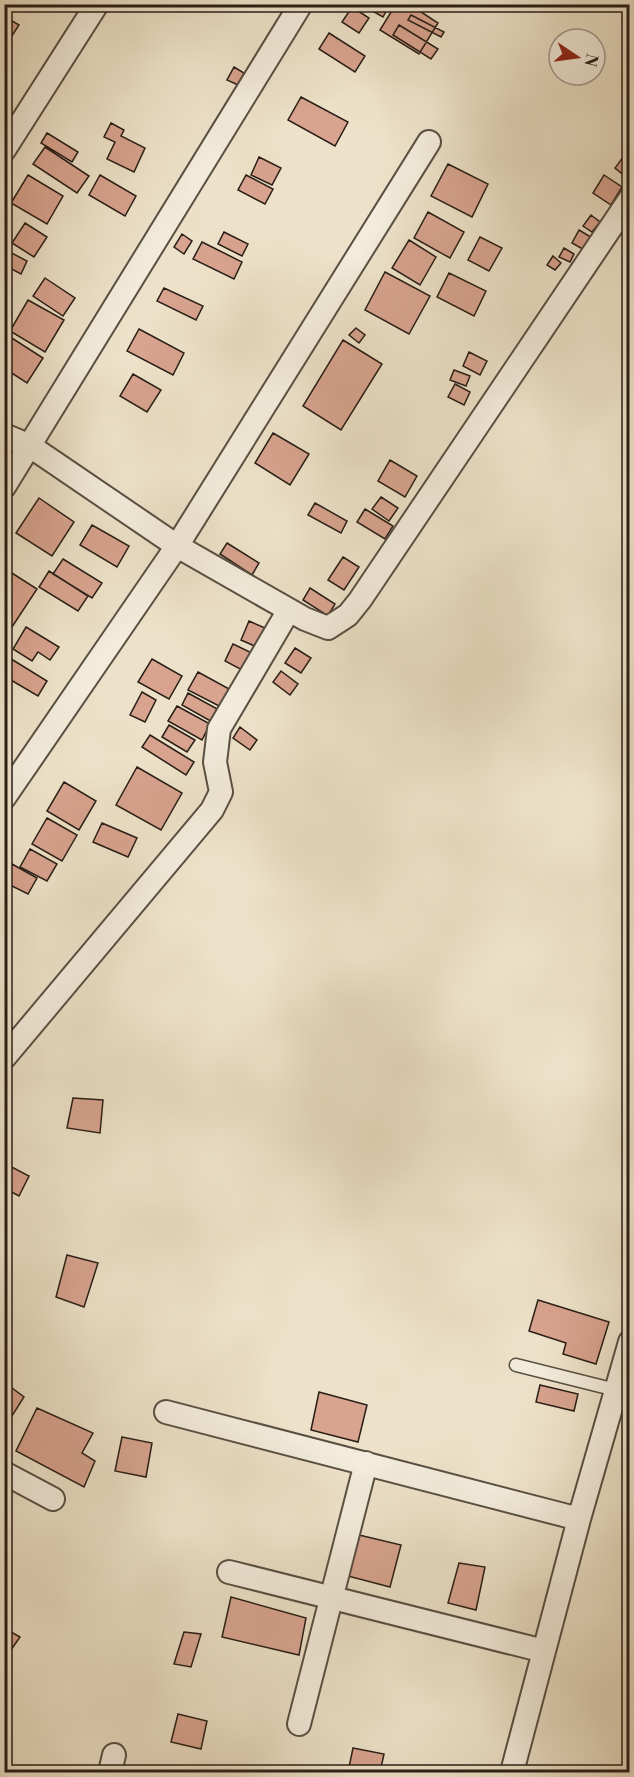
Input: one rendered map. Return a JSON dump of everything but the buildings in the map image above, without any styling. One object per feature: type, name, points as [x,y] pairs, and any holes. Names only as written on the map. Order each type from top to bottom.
[{"type":"street","points":[[4,150],[97,4]]},
{"type":"street","points":[[4,487],[301,4]]},
{"type":"street","points":[[4,798],[177,546],[429,142]]},
{"type":"street","points":[[4,435],[30,446],[177,546],[305,619],[328,627],[348,615],[360,600],[630,199]]},
{"type":"street","points":[[4,1058],[212,810],[221,792],[215,762],[219,729],[289,610]]},
{"type":"street","points":[[512,1773],[579,1519],[630,1342]]},
{"type":"street","points":[[166,1412],[579,1519]]},
{"type":"street","points":[[299,1724],[366,1463]]},
{"type":"street","points":[[4,1473],[53,1499]]},
{"type":"street","points":[[229,1572],[544,1651]]},
{"type":"lane","points":[[516,1365],[616,1390]]}]
